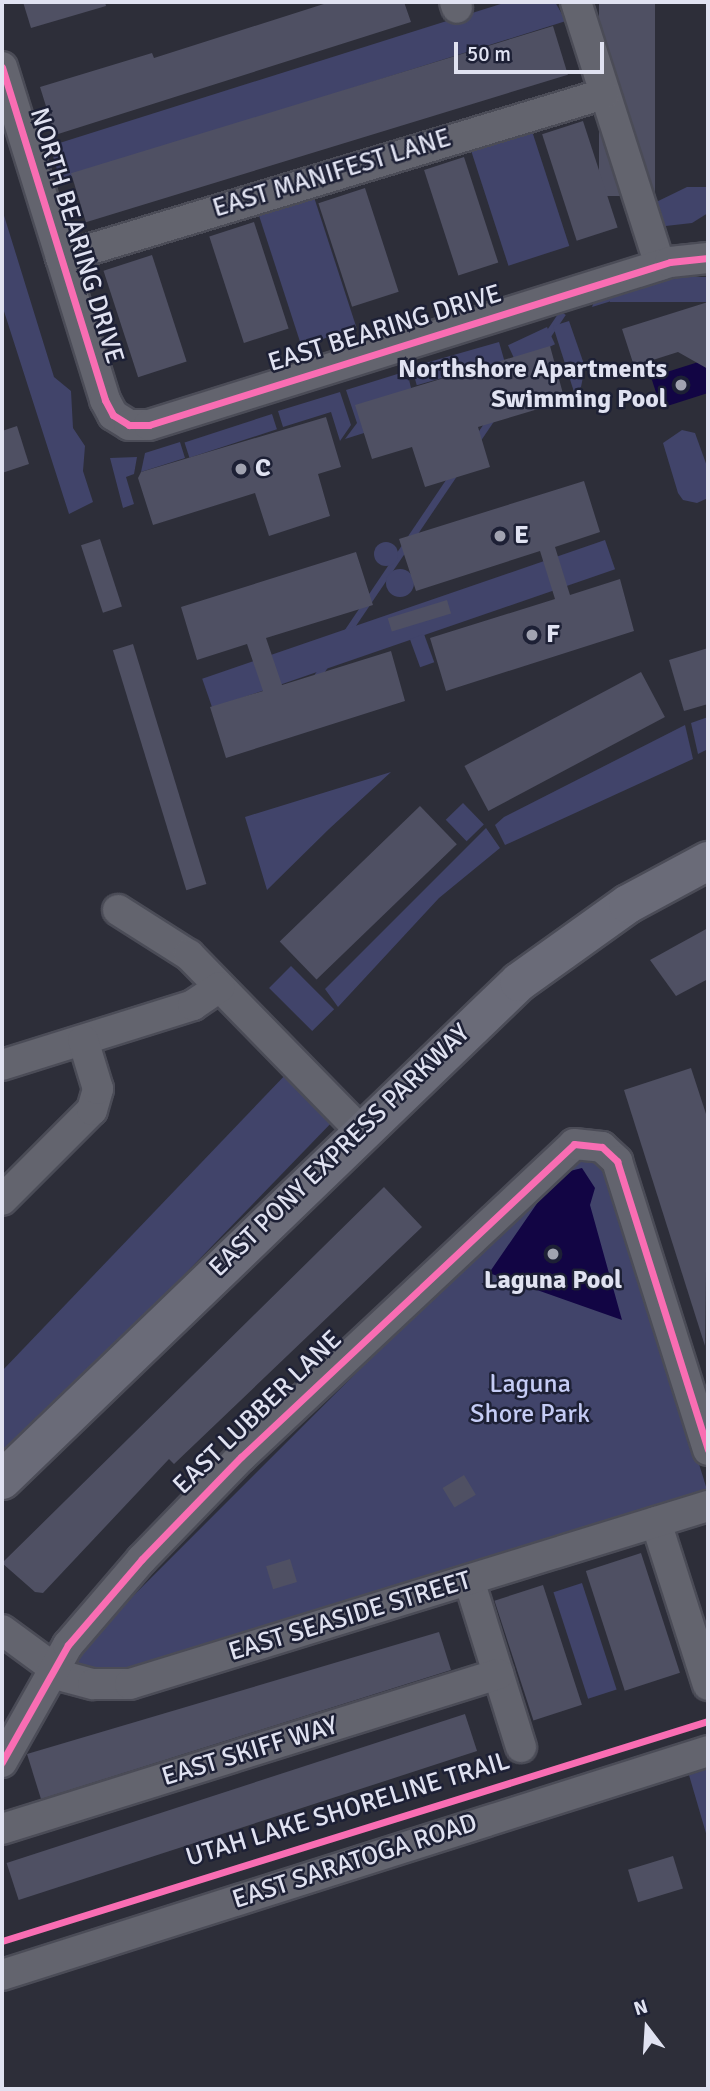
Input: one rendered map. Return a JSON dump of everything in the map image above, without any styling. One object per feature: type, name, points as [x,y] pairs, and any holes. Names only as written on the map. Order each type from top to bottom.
[{"type":"main road","name":"EAST PONY EXPRESS PARKWAY","points":[[2,1480],[361,1130],[555,954],[628,904],[708,861]]},
{"type":"street","points":[[576,2],[604,94],[665,263]]},
{"type":"street","name":"NORTH BEARING DRIVE","points":[[2,67],[113,415]]},
{"type":"street","name":"EAST MANIFEST LANE","points":[[61,258],[604,94]]},
{"type":"street","points":[[665,263],[708,241]]},
{"type":"street","points":[[665,263],[708,258]]},
{"type":"street","name":"EAST BEARING DRIVE","points":[[113,415],[129,425],[149,425],[665,263]]},
{"type":"street","points":[[117,910],[171,942],[220,987],[361,1130]]},
{"type":"street","points":[[2,1065],[193,1005],[220,987]]},
{"type":"street","points":[[2,1200],[92,1110],[98,1089],[83,1040]]},
{"type":"street","name":"EAST LUBBER LANE","points":[[2,1762],[53,1669],[104,1601],[241,1457],[557,1154],[574,1144],[593,1144],[610,1153],[620,1170],[708,1450]]},
{"type":"street","name":"EAST SEASIDE STREET","points":[[2,1630],[53,1669],[93,1684],[148,1680],[708,1506]]},
{"type":"street","points":[[656,1522],[698,1614],[708,1685]]},
{"type":"street","points":[[469,1580],[521,1747]]},
{"type":"street","name":"EAST SKIFF WAY","points":[[2,1829],[498,1674]]},
{"type":"street","name":"EAST SARATOGA ROAD","points":[[2,1975],[708,1751]]},
{"type":"green space","points":[[507,2],[555,2],[566,21],[60,180],[50,146]]},
{"type":"green space","points":[[531,128],[569,246],[508,266],[470,148]]},
{"type":"green space","points":[[687,187],[708,187],[708,213],[692,223],[657,227],[650,205]]},
{"type":"green space","points":[[313,194],[357,328],[301,346],[258,212]]},
{"type":"green space","points":[[2,209],[54,377],[71,391],[73,428],[85,446],[83,471],[93,502],[69,514],[2,305]]},
{"type":"green space","points":[[681,273],[702,273],[592,307],[595,299]]},
{"type":"green space","points":[[610,277],[708,277],[708,302],[610,302]]},
{"type":"green space","points":[[560,311],[566,315],[306,700],[301,696]]},
{"type":"green space","points":[[569,321],[585,367],[581,387],[574,392],[553,326]]},
{"type":"green space","points":[[547,327],[555,344],[516,362],[508,345]]},
{"type":"green space","points":[[499,342],[504,360],[417,385],[412,367]]},
{"type":"green space","points":[[407,371],[411,388],[364,433],[345,439],[357,423],[346,390]]},
{"type":"green space","points":[[340,392],[351,425],[340,441],[331,412],[283,427],[278,411]]},
{"type":"green space","points":[[272,414],[277,429],[189,458],[185,442]]},
{"type":"green space","points":[[682,430],[695,433],[708,469],[708,498],[697,503],[683,500],[678,493],[663,443]]},
{"type":"green space","points":[[180,442],[185,458],[141,472],[145,453]]},
{"type":"green space","points":[[137,457],[134,474],[126,477],[134,504],[123,508],[110,458]]},
{"type":"green space","points":[[605,540],[615,569],[212,708],[202,679]]},
{"type":"green space","points":[[386,542],[397,549],[398,554],[391,565],[386,566],[375,559],[374,554],[381,543]]},
{"type":"green space","points":[[400,569],[410,573],[414,583],[410,593],[400,597],[390,593],[386,583],[390,573]]},
{"type":"green space","points":[[424,634],[434,662],[420,667],[410,639]]},
{"type":"green space","points":[[708,717],[708,749],[698,754],[691,723]]},
{"type":"green space","points":[[685,725],[693,759],[505,845],[495,825],[504,817]]},
{"type":"green space","points":[[391,772],[329,829],[267,890],[245,817]]},
{"type":"green space","points":[[463,803],[484,825],[467,841],[446,820]]},
{"type":"green space","points":[[486,828],[500,848],[439,898],[338,1007],[325,989]]},
{"type":"green space","points":[[291,966],[334,1009],[312,1031],[269,988]]},
{"type":"green space","points":[[289,1071],[336,1118],[2,1463],[2,1371]]},
{"type":"green space","name":"Laguna Shore Park","points":[[573,1156],[605,1160],[708,1493],[125,1675],[68,1661]]},
{"type":"green space","points":[[582,1583],[617,1690],[588,1699],[553,1592]]},
{"type":"green space","points":[[708,1769],[708,1840],[689,1775]]},
{"type":"shaded area","name":"Northshore Apartments Swimming Pool","points":[[708,359],[708,393],[661,408],[651,377]]},
{"type":"shaded area","name":"Laguna Pool","points":[[582,1168],[595,1188],[590,1205],[622,1320],[489,1273],[538,1202],[570,1171]]},
{"type":"building","points":[[23,2],[105,2],[106,6],[31,28]]},
{"type":"building","points":[[330,2],[404,2],[411,22],[55,135],[40,87],[152,53],[154,58]]},
{"type":"building","points":[[599,2],[655,2],[655,196],[599,196]]},
{"type":"building","points":[[553,26],[568,75],[86,222],[71,173]]},
{"type":"building","points":[[583,121],[618,228],[577,241],[542,134]]},
{"type":"building","points":[[464,157],[498,263],[458,276],[424,170]]},
{"type":"building","points":[[365,188],[399,292],[352,307],[318,203]]},
{"type":"building","points":[[254,222],[289,329],[244,343],[209,237]]},
{"type":"building","points":[[152,255],[187,362],[138,377],[103,271]]},
{"type":"building","points":[[708,302],[708,369],[678,352],[634,366],[622,329]]},
{"type":"building","points":[[550,346],[565,401],[478,427],[490,467],[425,487],[412,447],[372,459],[355,405]]},
{"type":"building","name":"C","points":[[326,417],[341,467],[318,474],[330,516],[269,536],[255,493],[153,525],[138,478],[141,472]]},
{"type":"building","points":[[17,426],[29,464],[2,473],[2,431]]},
{"type":"building","points":[[584,481],[600,532],[555,547],[570,595],[620,579],[634,631],[446,691],[430,638],[555,599],[540,551],[416,591],[399,539]]},
{"type":"building","points":[[100,539],[122,607],[103,613],[81,545]]},
{"type":"building","points":[[356,552],[373,605],[266,638],[282,685],[391,651],[405,701],[226,758],[210,707],[263,691],[247,644],[197,660],[181,607]]},
{"type":"building","points":[[447,600],[451,613],[392,632],[388,618]]},
{"type":"building","points":[[133,644],[206,884],[186,890],[113,650]]},
{"type":"building","points":[[708,648],[708,704],[684,711],[669,660]]},
{"type":"building","points":[[641,672],[665,717],[488,811],[464,766]]},
{"type":"building","points":[[420,806],[457,844],[317,980],[280,941]]},
{"type":"building","points":[[708,928],[708,979],[676,996],[650,960]]},
{"type":"building","points":[[691,1068],[708,1120],[705,1346],[624,1090]]},
{"type":"building","points":[[384,1187],[422,1227],[174,1464],[169,1459],[43,1593],[35,1592],[2,1563]]},
{"type":"building","points":[[464,1475],[476,1495],[454,1508],[443,1488]]},
{"type":"building","points":[[641,1553],[680,1673],[625,1691],[586,1571]]},
{"type":"building","points":[[290,1559],[297,1582],[273,1589],[266,1566]]},
{"type":"building","points":[[543,1585],[582,1705],[533,1721],[494,1601]]},
{"type":"building","points":[[439,1632],[451,1670],[41,1799],[27,1754]]},
{"type":"building","points":[[465,1714],[477,1751],[19,1900],[7,1863]]},
{"type":"building","points":[[673,1856],[683,1889],[638,1902],[628,1870]]},
{"type":"cycle path","points":[[2,67],[105,400],[113,415],[129,425],[149,425],[670,262],[708,258]]},
{"type":"cycle path","points":[[2,1762],[68,1645],[142,1559],[241,1457],[574,1144],[602,1147],[617,1161],[708,1450]]},
{"type":"cycle path","name":"UTAH LAKE SHORELINE TRAIL","points":[[2,1941],[708,1721]]},
{"type":"place","name":"Northshore Apartments Swimming Pool","points":[[681,385]]},
{"type":"place","name":"C","points":[[241,469]]},
{"type":"place","name":"E","points":[[500,536]]},
{"type":"place","name":"F","points":[[532,635]]},
{"type":"place","name":"Laguna Pool","points":[[553,1254]]}]
